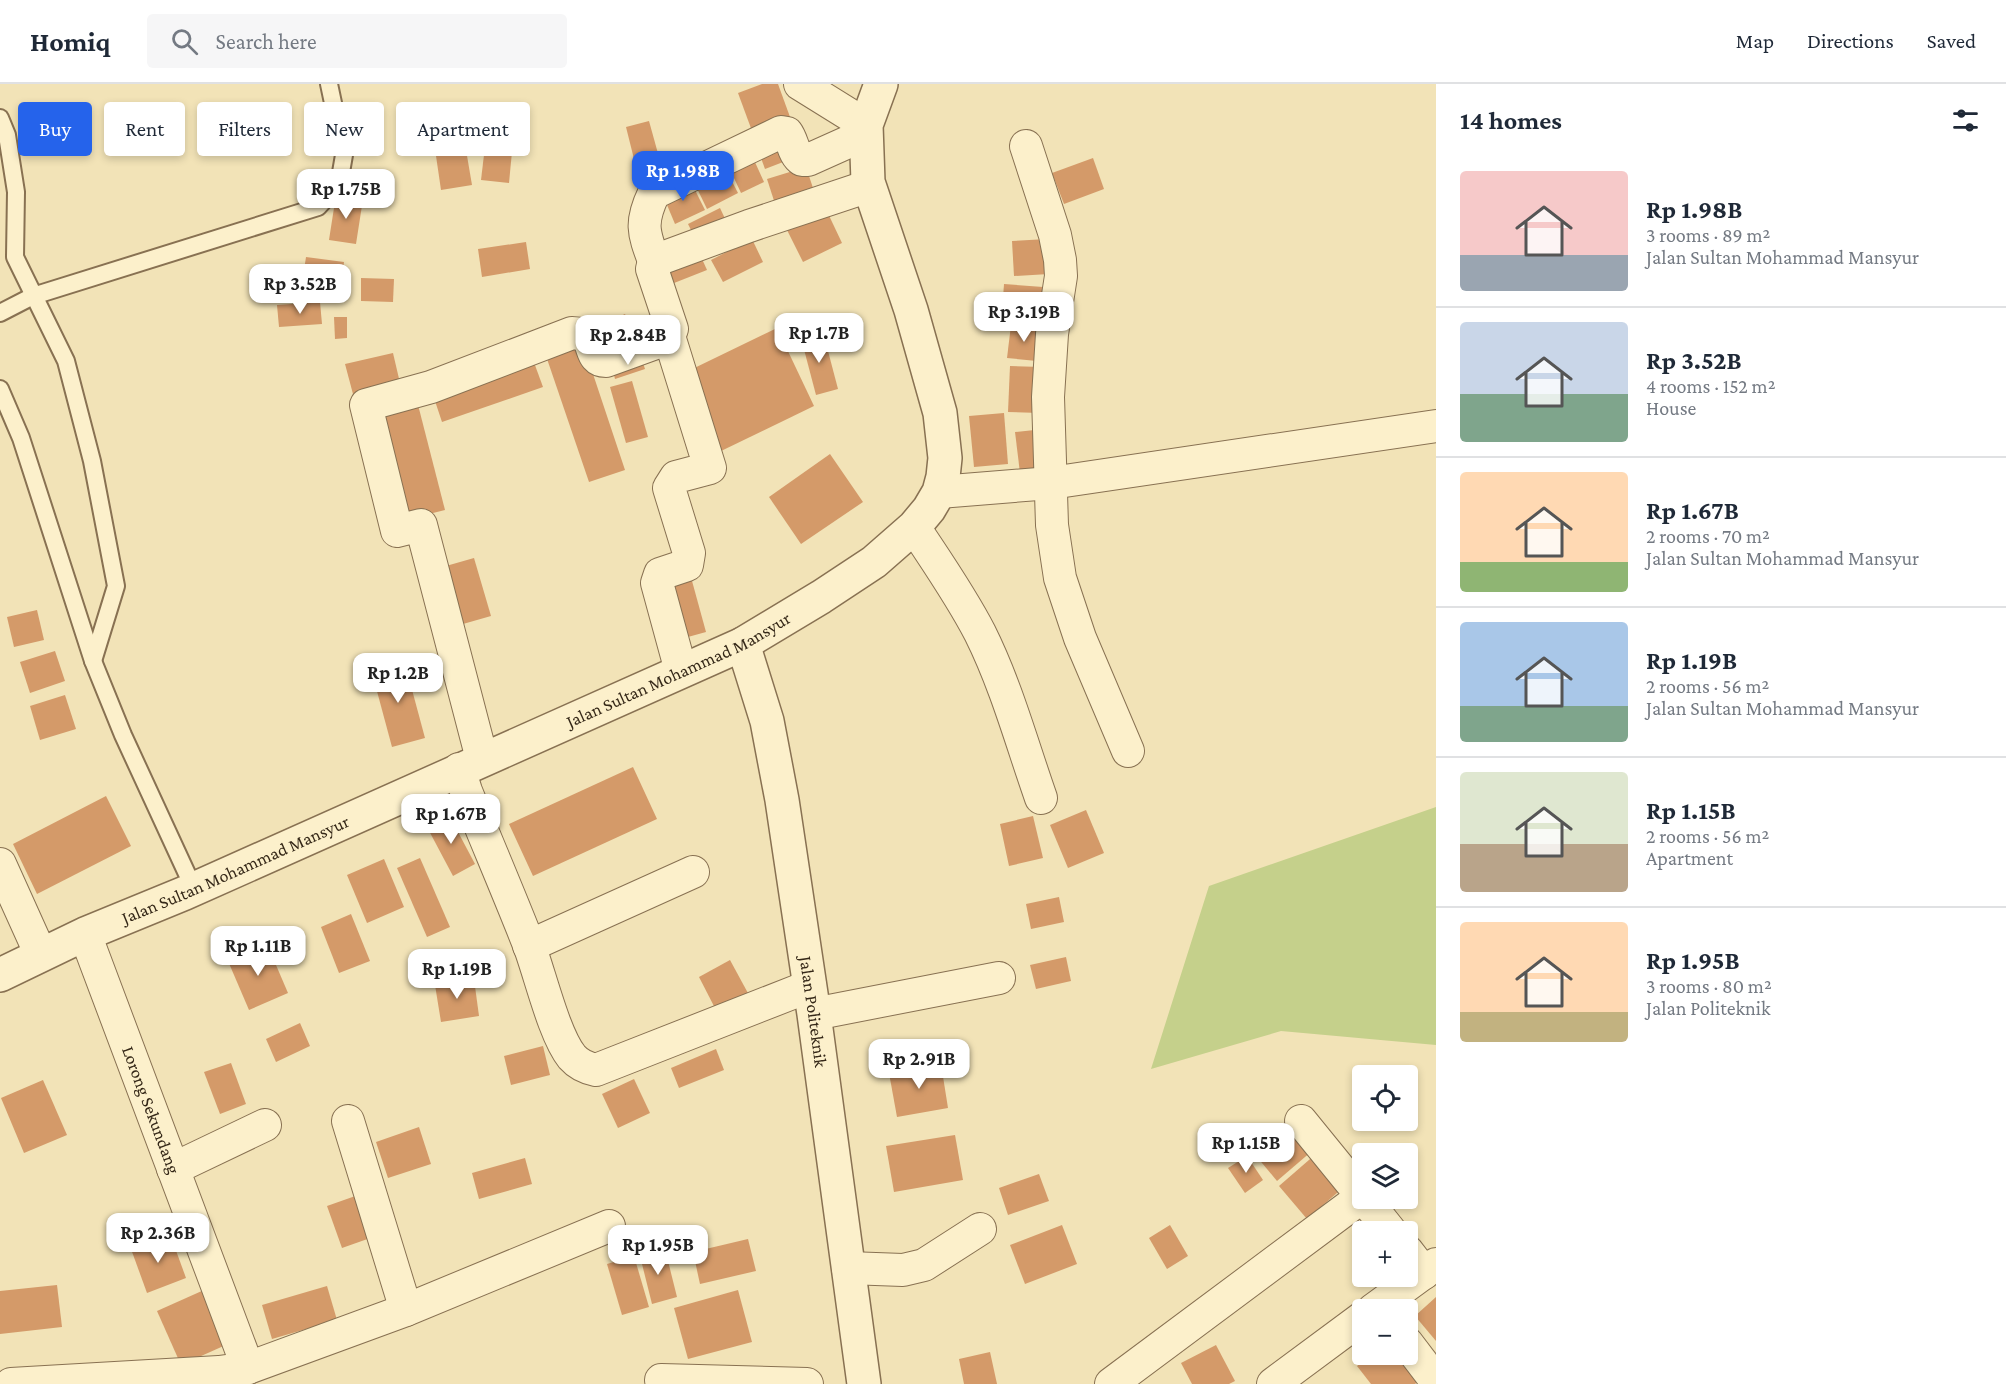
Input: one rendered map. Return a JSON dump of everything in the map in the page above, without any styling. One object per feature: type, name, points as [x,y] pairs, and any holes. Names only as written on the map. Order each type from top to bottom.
[{"type":"street","points":[[800,84],[866,129],[808,160],[798,157],[790,137],[787,133],[781,132],[654,193],[645,212],[644,236],[654,261],[652,269],[672,329],[669,336],[601,361],[597,358],[587,337],[581,333],[572,333],[431,387],[366,405],[397,531],[421,525],[471,764],[466,791],[529,946],[559,1033],[571,1056],[586,1068],[596,1070],[812,1000],[999,978]]},
{"type":"street","name":"Jalan Sultan Mohammad Mansyur","points":[[0,975],[85,934],[194,889],[743,644],[874,562],[914,527],[939,492],[945,458],[940,413],[930,373],[869,186],[866,129],[881,84]]},
{"type":"street","points":[[1026,146],[1055,235],[1060,260],[1048,396],[1052,525],[1060,578],[1080,638],[1128,751]]},
{"type":"street","points":[[654,261],[869,186]]},
{"type":"street","points":[[669,336],[710,468],[676,477],[669,488],[689,553],[687,565],[660,574],[657,583],[681,671]]},
{"type":"street","points":[[939,492],[1051,483],[1436,426]]},
{"type":"street","points":[[914,527],[944,572],[980,634],[1041,798]]},
{"type":"street","name":"Jalan Politeknik","points":[[743,644],[767,721],[782,800],[812,1000],[864,1384]]},
{"type":"street","points":[[0,864],[41,955]]},
{"type":"street","points":[[529,946],[693,872]]},
{"type":"street","name":"Lorong Sekundang","points":[[85,934],[248,1368]]},
{"type":"street","points":[[348,1121],[406,1311]]},
{"type":"street","points":[[1301,1121],[1352,1184]]},
{"type":"street","points":[[173,1169],[265,1125]]},
{"type":"street","points":[[1110,1384],[1352,1205]]},
{"type":"street","points":[[1373,1209],[1382,1221]]},
{"type":"street","points":[[11,1384],[219,1372],[248,1368],[406,1311],[609,1226]]},
{"type":"street","points":[[848,1268],[903,1270],[924,1265],[980,1229]]},
{"type":"street","points":[[1385,1299],[1422,1262]]},
{"type":"street","points":[[1273,1384],[1352,1326]]},
{"type":"street","points":[[1418,1357],[1436,1381]]},
{"type":"street","points":[[661,1380],[807,1384]]},
{"type":"lane","points":[[0,313],[33,296],[318,207],[339,184],[344,155],[329,84]]},
{"type":"lane","points":[[0,118],[7,135],[16,192],[15,257],[66,361],[92,461],[116,586],[93,661]]},
{"type":"lane","points":[[0,391],[21,438],[93,661],[123,735],[194,889]]},
{"type":"green space","points":[[1436,807],[1436,1045],[1281,1031],[1151,1069],[1209,886]]},
{"type":"building","points":[[762,84],[778,84],[790,117],[752,131],[738,93]]},
{"type":"building","points":[[649,121],[662,168],[638,175],[626,127]]},
{"type":"building","points":[[783,137],[791,159],[765,169],[757,147]]},
{"type":"building","points":[[749,149],[764,182],[741,193],[726,161]]},
{"type":"building","points":[[436,156],[467,156],[472,185],[441,190]]},
{"type":"building","points":[[484,156],[512,156],[509,183],[481,180]]},
{"type":"building","points":[[1093,158],[1104,189],[1064,204],[1052,173]]},
{"type":"building","points":[[722,162],[738,193],[707,209],[692,178]]},
{"type":"building","points":[[806,167],[816,197],[777,210],[767,179]]},
{"type":"building","points":[[690,180],[705,210],[675,224],[662,193]]},
{"type":"building","points":[[336,195],[363,199],[356,244],[329,240]]},
{"type":"building","points":[[824,205],[842,243],[803,262],[784,224]]},
{"type":"building","points":[[720,208],[729,227],[697,242],[688,224]]},
{"type":"building","points":[[752,239],[763,262],[723,282],[711,260]]},
{"type":"building","points":[[1047,239],[1049,274],[1014,276],[1012,241]]},
{"type":"building","points":[[526,242],[530,269],[482,277],[478,249]]},
{"type":"building","points":[[698,250],[707,270],[669,285],[661,266]]},
{"type":"building","points":[[306,257],[344,262],[340,295],[301,290]]},
{"type":"building","points":[[361,278],[394,279],[393,302],[361,301]]},
{"type":"building","points":[[1004,284],[1043,287],[1040,315],[1002,312]]},
{"type":"building","points":[[320,302],[322,324],[279,327],[277,305]]},
{"type":"building","points":[[625,314],[635,336],[600,353],[590,330]]},
{"type":"building","points":[[334,317],[347,317],[347,338],[335,339]]},
{"type":"building","points":[[1011,325],[1041,328],[1037,361],[1007,358]]},
{"type":"building","points":[[777,328],[814,406],[719,452],[682,374]]},
{"type":"building","points":[[823,332],[838,389],[816,395],[801,338]]},
{"type":"building","points":[[581,338],[625,470],[589,482],[544,350]]},
{"type":"building","points":[[393,353],[400,383],[353,394],[345,364]]},
{"type":"building","points":[[640,354],[645,369],[615,379],[611,363]]},
{"type":"building","points":[[532,357],[543,387],[442,422],[432,392]]},
{"type":"building","points":[[1010,366],[1042,367],[1040,413],[1008,412]]},
{"type":"building","points":[[632,381],[648,437],[626,443],[610,387]]},
{"type":"building","points":[[416,397],[445,510],[401,521],[372,408]]},
{"type":"building","points":[[1004,413],[1008,464],[974,467],[969,416]]},
{"type":"building","points":[[1044,429],[1048,469],[1020,473],[1015,432]]},
{"type":"building","points":[[830,454],[863,502],[801,544],[769,497]]},
{"type":"building","points":[[474,558],[491,616],[456,626],[439,568]]},
{"type":"building","points":[[689,570],[706,632],[677,640],[661,577]]},
{"type":"building","points":[[37,610],[44,640],[14,647],[7,617]]},
{"type":"building","points":[[55,651],[65,681],[30,693],[20,662]]},
{"type":"building","points":[[404,660],[425,738],[392,747],[371,669]]},
{"type":"building","points":[[65,695],[76,729],[40,740],[30,706]]},
{"type":"building","points":[[633,767],[657,819],[533,876],[509,824]]},
{"type":"building","points":[[106,796],[131,846],[37,894],[13,844]]},
{"type":"building","points":[[1086,810],[1104,853],[1068,868],[1050,825]]},
{"type":"building","points":[[449,815],[475,864],[453,876],[427,827]]},
{"type":"building","points":[[1033,816],[1043,858],[1009,866],[1000,824]]},
{"type":"building","points":[[420,858],[450,927],[427,937],[397,868]]},
{"type":"building","points":[[384,859],[404,907],[367,923],[347,875]]},
{"type":"building","points":[[1059,897],[1064,922],[1031,929],[1026,904]]},
{"type":"building","points":[[351,914],[370,961],[339,973],[321,927]]},
{"type":"building","points":[[267,944],[288,993],[249,1010],[228,961]]},
{"type":"building","points":[[1066,957],[1071,981],[1036,989],[1030,965]]},
{"type":"building","points":[[730,960],[749,995],[717,1012],[699,977]]},
{"type":"building","points":[[474,979],[479,1016],[441,1022],[435,985]]},
{"type":"building","points":[[300,1023],[310,1046],[276,1062],[266,1039]]},
{"type":"building","points":[[543,1046],[550,1075],[511,1085],[504,1056]]},
{"type":"building","points":[[716,1049],[724,1070],[679,1088],[671,1068]]},
{"type":"building","points":[[231,1063],[246,1104],[220,1114],[204,1072]]},
{"type":"building","points":[[941,1064],[948,1108],[897,1117],[889,1073]]},
{"type":"building","points":[[634,1079],[650,1113],[618,1128],[602,1094]]},
{"type":"building","points":[[43,1080],[67,1135],[24,1153],[1,1098]]},
{"type":"building","points":[[419,1127],[431,1164],[388,1178],[376,1142]]},
{"type":"building","points":[[1292,1128],[1312,1151],[1277,1181],[1257,1157]]},
{"type":"building","points":[[955,1135],[963,1180],[894,1192],[886,1146]]},
{"type":"building","points":[[1317,1153],[1345,1186],[1307,1219],[1279,1186]]},
{"type":"building","points":[[1247,1156],[1263,1180],[1245,1193],[1228,1168]]},
{"type":"building","points":[[525,1158],[532,1184],[479,1199],[472,1173]]},
{"type":"building","points":[[1039,1174],[1049,1201],[1008,1215],[999,1188]]},
{"type":"building","points":[[361,1194],[376,1236],[342,1248],[327,1206]]},
{"type":"building","points":[[1062,1225],[1077,1264],[1025,1284],[1010,1245]]},
{"type":"building","points":[[1170,1225],[1188,1256],[1167,1269],[1149,1238]]},
{"type":"building","points":[[170,1234],[186,1278],[147,1293],[131,1249]]},
{"type":"building","points":[[748,1239],[756,1271],[700,1284],[693,1252]]},
{"type":"building","points":[[665,1249],[677,1297],[652,1304],[640,1256]]},
{"type":"building","points":[[634,1256],[649,1307],[622,1315],[607,1264]]},
{"type":"building","points":[[57,1285],[62,1327],[0,1334],[0,1291]]},
{"type":"building","points":[[327,1286],[337,1320],[272,1339],[262,1305]]},
{"type":"building","points":[[204,1290],[228,1344],[181,1365],[157,1311]]},
{"type":"building","points":[[738,1290],[752,1342],[688,1359],[674,1308]]},
{"type":"building","points":[[1436,1297],[1436,1341],[1418,1320],[1418,1313]]},
{"type":"building","points":[[1216,1345],[1235,1381],[1229,1384],[1192,1384],[1181,1363]]},
{"type":"building","points":[[990,1352],[997,1384],[964,1384],[959,1359]]},
{"type":"building","points":[[1412,1365],[1422,1378],[1415,1384],[1371,1384],[1357,1366]]}]
